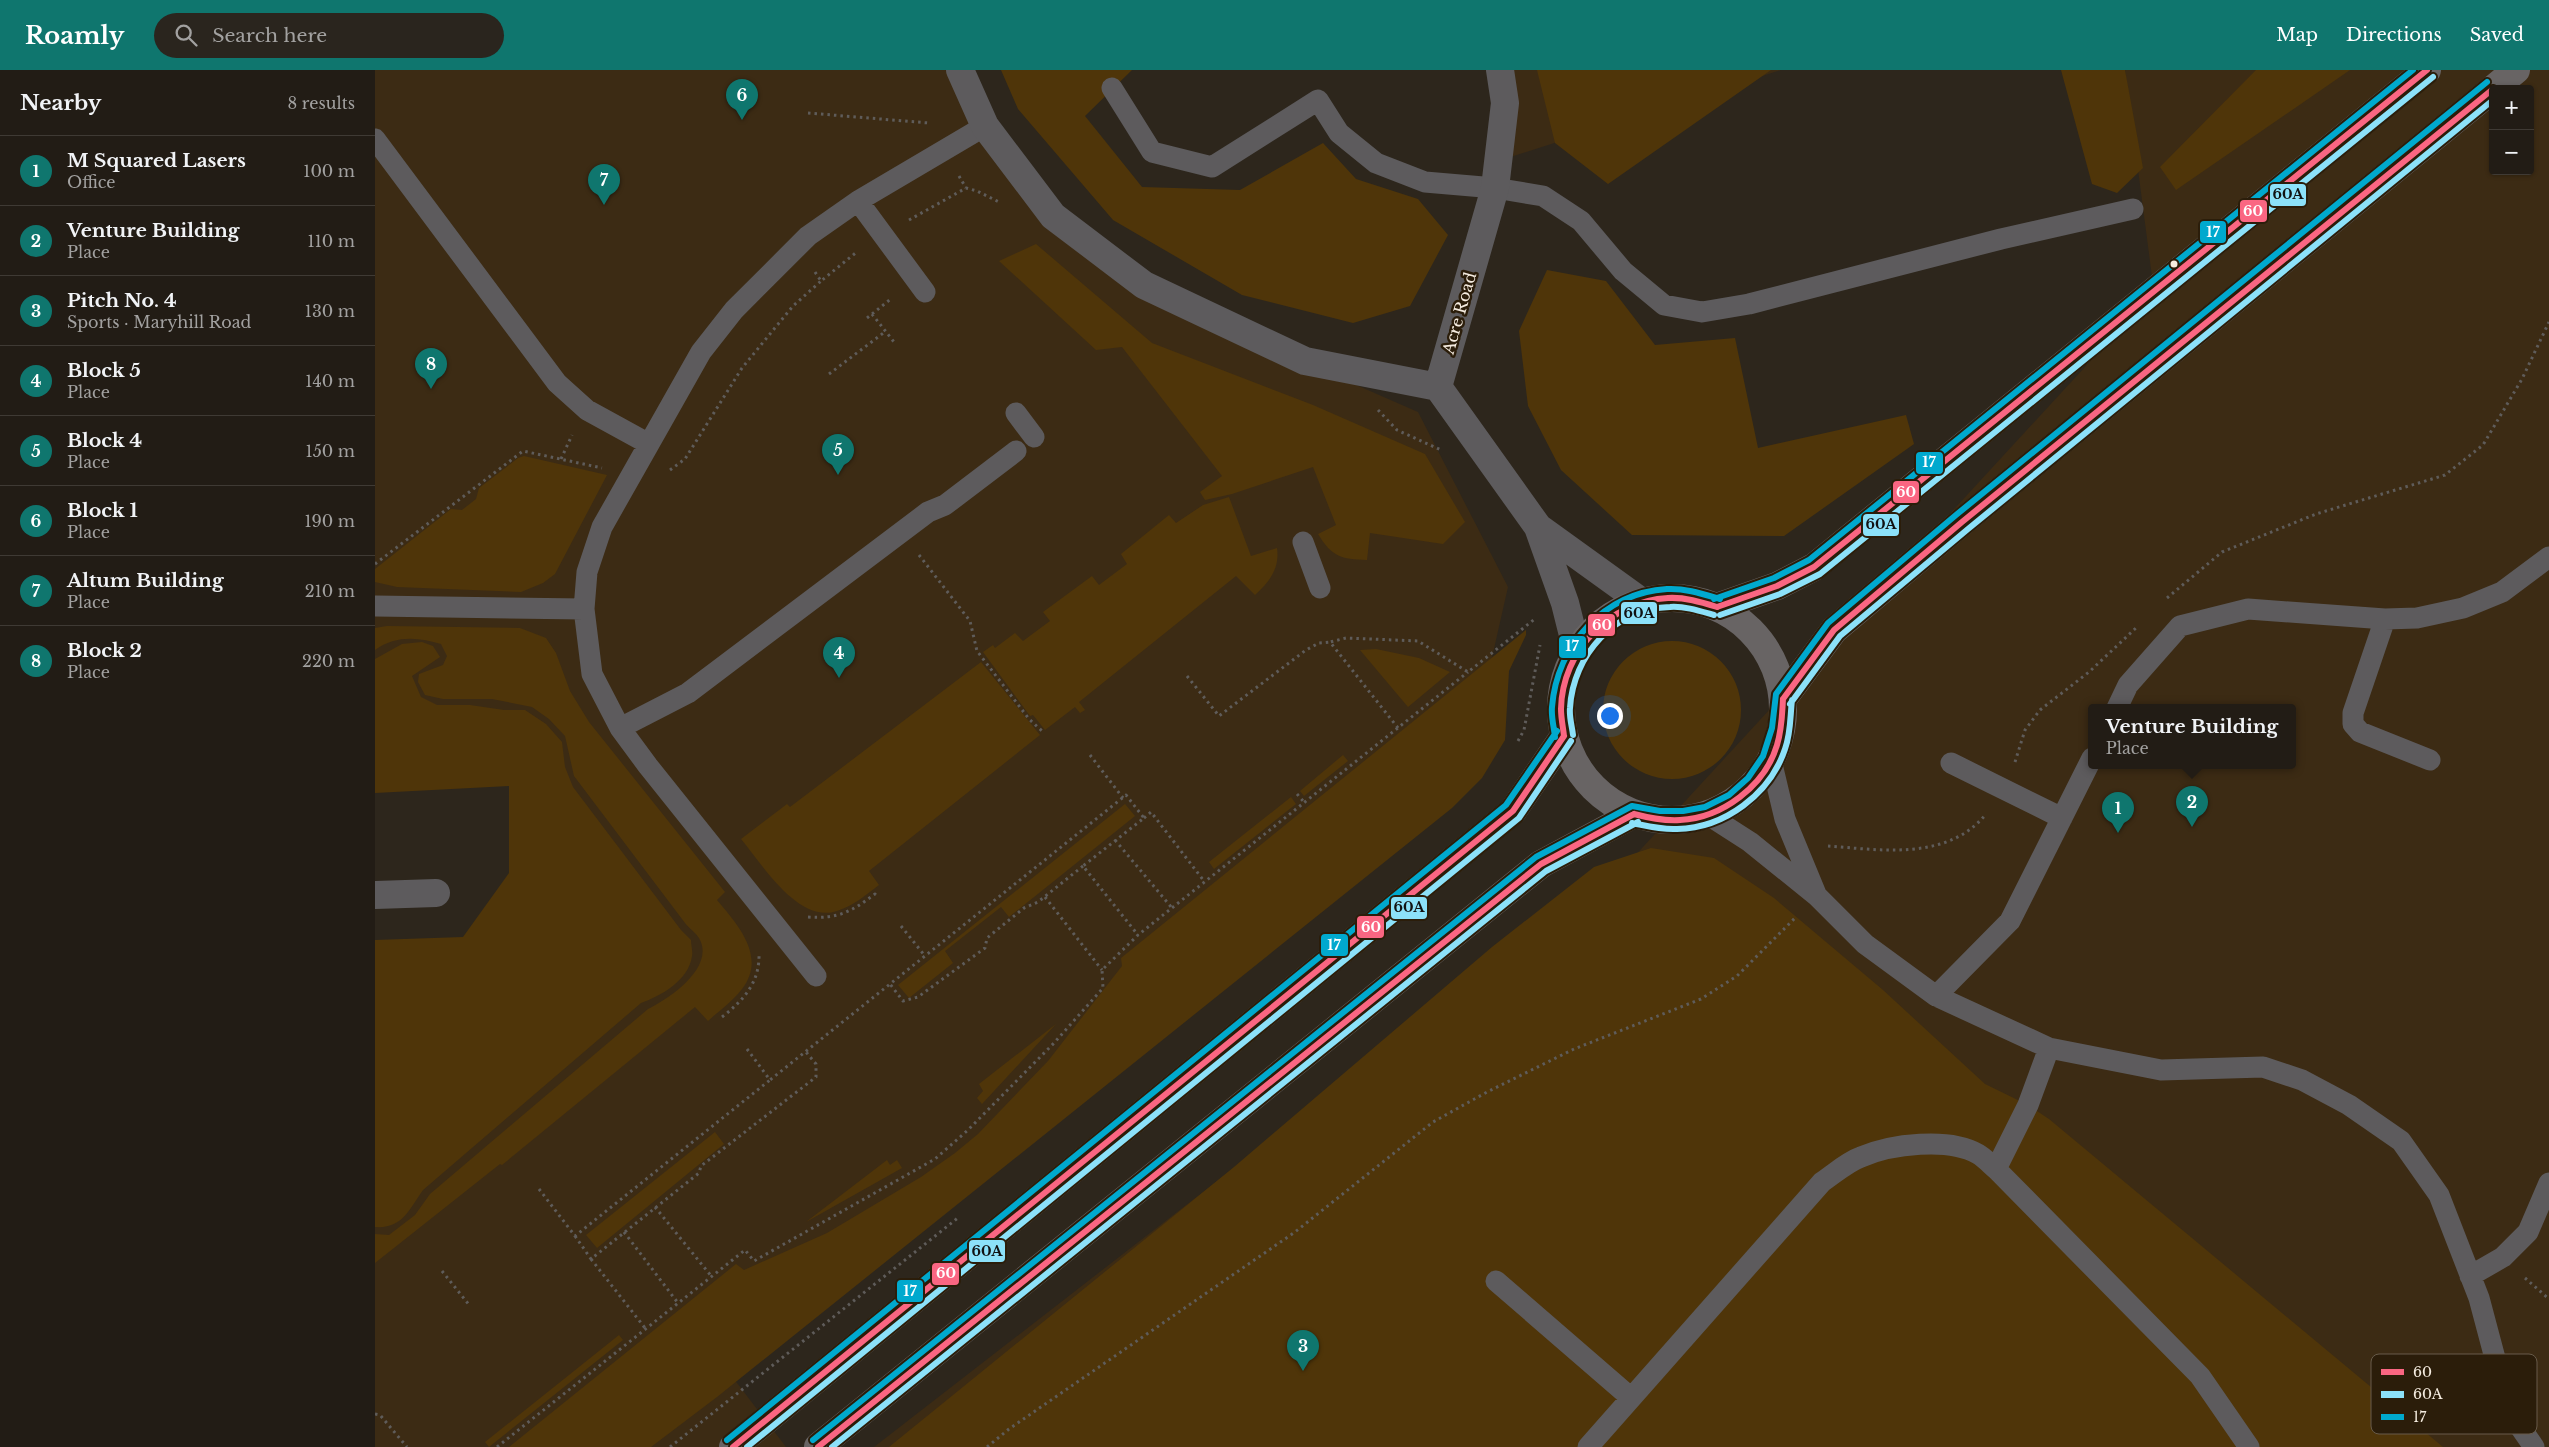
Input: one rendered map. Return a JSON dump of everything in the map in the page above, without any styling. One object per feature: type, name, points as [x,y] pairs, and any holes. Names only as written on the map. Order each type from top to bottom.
[{"type":"main road","points":[[1717,607],[1777,586],[1814,566],[2427,70]]},
{"type":"main road","points":[[2498,85],[2516,70]]},
{"type":"main road","points":[[1783,699],[1834,630],[1992,497],[2489,92]]},
{"type":"main road","points":[[1668,598],[1692,600],[1717,607],[1749,629],[1772,661],[1783,699],[1781,730],[1771,760],[1755,784],[1734,802],[1708,815],[1676,820],[1659,820],[1634,814],[1603,796],[1579,770],[1564,736],[1561,707],[1565,678],[1577,651],[1595,629],[1617,612],[1643,602],[1668,598]]},
{"type":"main road","points":[[733,1447],[1513,811],[1564,736]]},
{"type":"main road","points":[[817,1447],[1541,864],[1634,814]]},
{"type":"street","points":[[960,70],[985,126],[1053,216],[1144,284],[1305,361],[1438,387],[1538,527],[1565,603],[1577,651]]},
{"type":"street","name":"Acre Road","points":[[1438,387],[1495,188],[1505,103],[1500,70]]},
{"type":"street","points":[[1538,527],[1643,602]]},
{"type":"street","points":[[375,895],[437,892]]},
{"type":"lane","points":[[1112,88],[1151,152],[1212,167],[1318,100],[1339,132],[1376,163],[1425,182],[1495,188],[1543,196],[1581,221],[1623,272],[1664,305],[1702,312],[1749,304],[1991,242],[2133,209]]},
{"type":"lane","points":[[816,976],[648,766],[620,728],[592,674],[584,610],[587,572],[602,527],[701,352],[734,310],[808,236],[858,201],[985,126]]},
{"type":"lane","points":[[375,139],[557,383],[587,410],[649,444]]},
{"type":"lane","points":[[858,201],[925,292]]},
{"type":"lane","points":[[1016,413],[1034,437]]},
{"type":"lane","points":[[620,728],[688,693],[902,533],[927,512],[945,505],[1016,451]]},
{"type":"lane","points":[[1303,542],[1320,588]]},
{"type":"lane","points":[[2119,704],[2128,685],[2180,626],[2248,609],[2385,619],[2417,618],[2463,608],[2502,592],[2549,557]]},
{"type":"lane","points":[[375,606],[584,610]]},
{"type":"lane","points":[[2385,619],[2353,713],[2353,724],[2360,732],[2430,760]]},
{"type":"lane","points":[[1771,760],[1785,819],[1817,896]]},
{"type":"lane","points":[[1951,763],[2062,818]]},
{"type":"lane","points":[[1936,996],[2010,921],[2088,766]]},
{"type":"lane","points":[[1708,815],[1750,842],[1817,896],[1865,944],[1936,996],[2049,1048],[2161,1070],[2263,1066],[2302,1080],[2349,1105],[2401,1140],[2439,1195],[2479,1298],[2494,1354]]},
{"type":"lane","points":[[1996,1169],[2028,1105],[2049,1048]]},
{"type":"lane","points":[[1588,1447],[1630,1397],[1822,1182],[1859,1157],[1889,1147],[1924,1145],[1955,1147],[1978,1154],[1996,1169],[2200,1376],[2249,1447]]},
{"type":"lane","points":[[2470,1276],[2503,1257],[2528,1232],[2549,1183]]},
{"type":"lane","points":[[1495,1281],[1630,1397]]},
{"type":"lane","points":[[2526,1434],[2535,1447]]},
{"type":"path","points":[[808,113],[930,123],[932,128]]},
{"type":"path","points":[[904,223],[966,188],[977,191],[1004,204]]},
{"type":"path","points":[[797,248],[821,281]]},
{"type":"path","points":[[669,471],[685,459],[742,368],[793,306],[858,251]]},
{"type":"path","points":[[867,318],[895,296]]},
{"type":"path","points":[[872,314],[894,342]]},
{"type":"path","points":[[2423,482],[2445,475],[2483,445],[2522,379],[2549,322]]},
{"type":"path","points":[[829,374],[886,331]]},
{"type":"path","points":[[1371,406],[1379,410],[1397,430],[1446,452]]},
{"type":"path","points":[[375,564],[523,452],[603,468]]},
{"type":"path","points":[[902,533],[970,621],[977,651],[1029,719],[1042,731]]},
{"type":"path","points":[[1102,970],[1138,936],[1204,881],[1540,614],[1541,624]]},
{"type":"path","points":[[1187,676],[1219,716],[1306,650],[1319,644],[1346,638],[1417,641],[1468,672]]},
{"type":"path","points":[[1330,642],[1398,728]]},
{"type":"path","points":[[1516,745],[1524,730],[1541,644]]},
{"type":"path","points":[[1090,755],[1123,798]]},
{"type":"path","points":[[1297,794],[1303,802]]},
{"type":"path","points":[[575,1236],[1126,795],[1143,818]]},
{"type":"path","points":[[890,984],[903,1001],[918,997],[985,948],[987,938],[1017,914],[1045,897],[1151,812],[1204,881]]},
{"type":"path","points":[[1115,840],[1172,908]]},
{"type":"path","points":[[1083,866],[1138,936]]},
{"type":"path","points":[[802,913],[809,917],[831,918],[847,913],[875,894],[878,898]]},
{"type":"path","points":[[987,1447],[1295,1232],[1433,1122],[1487,1092],[1574,1050],[1701,999],[1737,976],[1817,896]]},
{"type":"path","points":[[497,1447],[745,1250],[754,1261],[935,1159],[968,1130],[1055,1043],[1103,988],[1102,970],[1045,897]]},
{"type":"path","points":[[901,926],[925,956]]},
{"type":"path","points":[[722,1018],[740,1004],[753,985],[758,971],[759,949]]},
{"type":"path","points":[[747,1049],[770,1080]]},
{"type":"path","points":[[591,1259],[699,1173],[701,1166],[816,1077],[816,1064],[805,1052]]},
{"type":"path","points":[[539,1189],[645,1328]]},
{"type":"path","points":[[655,1207],[712,1277]]},
{"type":"path","points":[[670,1447],[966,1212]]},
{"type":"path","points":[[624,1232],[678,1303]]},
{"type":"path","points":[[442,1271],[470,1306]]},
{"type":"path","points":[[375,1414],[380,1415],[407,1447]]},
{"type":"shaded area","points":[[375,70],[962,70],[990,152],[1160,299],[1418,412],[1508,587],[1467,768],[708,1345],[786,1447],[375,1447],[375,1100],[626,901],[533,760],[375,756]]},
{"type":"shaded area","points":[[1001,70],[1132,70],[1085,116],[1142,187],[1240,190],[1323,143],[1356,179],[1418,199],[1448,235],[1410,306],[1353,323],[1242,295],[1113,220],[1018,109]]},
{"type":"shaded area","points":[[1500,70],[1781,70],[1498,161]]},
{"type":"shaded area","points":[[1537,70],[1771,70],[1608,184],[1555,143]]},
{"type":"shaded area","points":[[2061,70],[2125,70],[2143,168],[2117,193],[2092,184]]},
{"type":"shaded area","points":[[2125,70],[2549,70],[2549,1447],[874,1447],[1631,860],[2154,292]]},
{"type":"shaded area","points":[[2256,70],[2350,70],[2176,190],[2160,167]]},
{"type":"shaded area","points":[[1036,244],[1152,343],[1313,405],[1425,454],[1465,522],[1443,544],[1370,533],[1367,560],[1358,560],[1333,552],[1318,534],[1336,525],[1313,467],[1232,494],[1205,500],[1200,492],[1222,476],[1122,347],[1096,350],[999,261]]},
{"type":"shaded area","points":[[1547,270],[1606,281],[1655,345],[1735,338],[1758,448],[1906,415],[1914,444],[1784,536],[1632,535],[1561,470],[1528,406],[1519,331]]},
{"type":"shaded area","points":[[524,456],[607,475],[555,574],[543,583],[521,592],[397,587],[375,582],[375,569],[451,509],[462,510],[476,499],[479,488],[518,458]]},
{"type":"shaded area","points":[[1229,497],[1251,556],[1277,548],[1277,562],[1269,580],[1255,595],[1236,576],[1079,702],[1085,710],[1080,713],[1075,707],[1045,730],[1033,715],[1030,716],[983,652],[993,645],[995,648],[1015,633],[1023,641],[1050,621],[1043,612],[1092,576],[1099,585],[1127,564],[1121,554],[1169,515],[1176,523],[1203,505]]},
{"type":"shaded area","points":[[387,626],[520,628],[546,638],[556,653],[570,691],[589,722],[725,892],[717,900],[741,931],[747,942],[751,953],[752,965],[749,977],[742,989],[708,1021],[695,1007],[502,1165],[500,1164],[375,1263],[375,1234],[389,1235],[415,1215],[430,1194],[648,1009],[678,990],[696,971],[703,949],[698,936],[685,923],[574,776],[565,736],[549,719],[532,707],[492,699],[443,699],[425,695],[418,682],[419,674],[443,665],[447,656],[441,644],[407,639],[391,642],[375,650],[375,628]]},
{"type":"shaded area","points":[[1526,630],[1526,635],[1509,671],[1505,740],[1482,778],[1452,808],[717,1397],[651,1447],[509,1447],[736,1264],[744,1270],[827,1233],[921,1177],[955,1153],[978,1134],[1048,1061],[1122,966],[1121,958]]},
{"type":"shaded area","points":[[1672,641],[1698,647],[1710,653],[1720,662],[1729,672],[1735,684],[1741,710],[1735,736],[1729,748],[1720,758],[1710,767],[1698,773],[1672,779],[1646,773],[1634,767],[1624,758],[1615,748],[1609,736],[1603,710],[1609,684],[1615,672],[1624,662],[1634,653],[1646,647]]},
{"type":"shaded area","points":[[422,642],[433,646],[440,657],[412,676],[421,697],[437,705],[470,705],[504,710],[525,710],[546,724],[562,742],[565,767],[573,787],[681,930],[691,940],[692,954],[690,965],[680,980],[657,996],[641,1003],[423,1190],[404,1217],[392,1225],[375,1227],[375,940],[463,937],[509,873],[509,786],[375,793],[375,659],[402,644]]},
{"type":"shaded area","points":[[1376,649],[1419,658],[1450,672],[1408,707],[1360,650]]},
{"type":"shaded area","points":[[981,662],[1040,735],[869,871],[879,885],[859,900],[837,911],[823,913],[809,909],[795,901],[770,876],[741,839],[787,804],[790,807]]},
{"type":"shaded area","points":[[1343,755],[1348,761],[1304,796],[1300,791]]},
{"type":"shaded area","points":[[1291,797],[1296,804],[1214,869],[1209,862]]},
{"type":"shaded area","points":[[1125,804],[1135,816],[1009,917],[1001,907],[945,951],[953,963],[909,998],[898,985]]},
{"type":"shaded area","points":[[1651,848],[1714,858],[1774,898],[1883,990],[1985,1084],[2028,1105],[2049,1119],[2371,1387],[2371,1434],[2427,1434],[2443,1447],[889,1447],[1234,1167],[1492,947],[1594,867]]},
{"type":"shaded area","points":[[1056,1024],[982,1104],[977,1098],[983,1091],[979,1084]]},
{"type":"shaded area","points":[[715,1132],[724,1144],[597,1248],[586,1235]]},
{"type":"shaded area","points":[[887,1160],[890,1165],[897,1160],[902,1168],[806,1222]]},
{"type":"shaded area","points":[[619,1335],[623,1340],[489,1447],[485,1442]]},
{"type":"transit line","name":"17","points":[[1714,599],[1774,578],[1809,560],[2413,70]]},
{"type":"transit line","name":"60","points":[[1717,607],[1777,586],[1814,567],[2427,70]]},
{"type":"transit line","name":"60A","points":[[1720,615],[1780,594],[1820,574],[2433,77]]},
{"type":"transit line","name":"17","points":[[813,1440],[1536,857],[1632,806],[1660,811],[1683,811],[1705,807],[1729,795],[1748,778],[1763,756],[1772,728],[1776,694],[1828,623],[1956,515],[2487,82]]},
{"type":"transit line","name":"60","points":[[1783,699],[1834,630],[1962,522],[2489,92]]},
{"type":"transit line","name":"60A","points":[[1790,704],[1840,636],[2489,103]]},
{"type":"transit line","name":"17","points":[[1555,737],[1552,707],[1556,684],[1563,663],[1574,643],[1588,626],[1604,612],[1623,600],[1644,593],[1667,589],[1687,590],[1720,599]]},
{"type":"transit line","name":"60","points":[[1564,736],[1561,709],[1564,688],[1570,668],[1580,649],[1593,633],[1609,619],[1627,608],[1647,601],[1668,598],[1686,599],[1717,607]]},
{"type":"transit line","name":"60A","points":[[1573,735],[1570,708],[1573,688],[1579,670],[1588,653],[1615,625],[1650,609],[1687,608],[1714,615]]},
{"type":"transit line","name":"60","points":[[1634,814],[1668,820],[1696,818],[1726,806],[1740,797],[1763,774],[1771,760],[1780,733],[1783,699]]},
{"type":"transit line","name":"60A","points":[[1632,823],[1666,829],[1695,827],[1712,822],[1743,806],[1769,780],[1778,765],[1788,737],[1792,700]]},
{"type":"transit line","name":"17","points":[[727,1440],[1506,805],[1557,731]]},
{"type":"transit line","name":"60","points":[[733,1447],[1513,811],[1564,736]]},
{"type":"transit line","name":"60A","points":[[747,1447],[1519,818],[1571,741]]},
{"type":"transit line","name":"60","points":[[818,1447],[1541,864],[1634,814]]},
{"type":"transit line","name":"60A","points":[[832,1447],[1546,871],[1638,822]]},
{"type":"place","name":"Block 1","points":[[742,120]]},
{"type":"place","name":"Altum Building","points":[[604,205]]},
{"type":"place","name":"Block 2","points":[[431,389]]},
{"type":"place","name":"Block 4","points":[[838,475]]},
{"type":"place","name":"Block 5","points":[[839,678]]},
{"type":"place","name":"Venture Building","points":[[2192,827]]},
{"type":"place","name":"M Squared Lasers","points":[[2118,833]]},
{"type":"place","name":"Pitch No. 4","points":[[1303,1371]]}]
